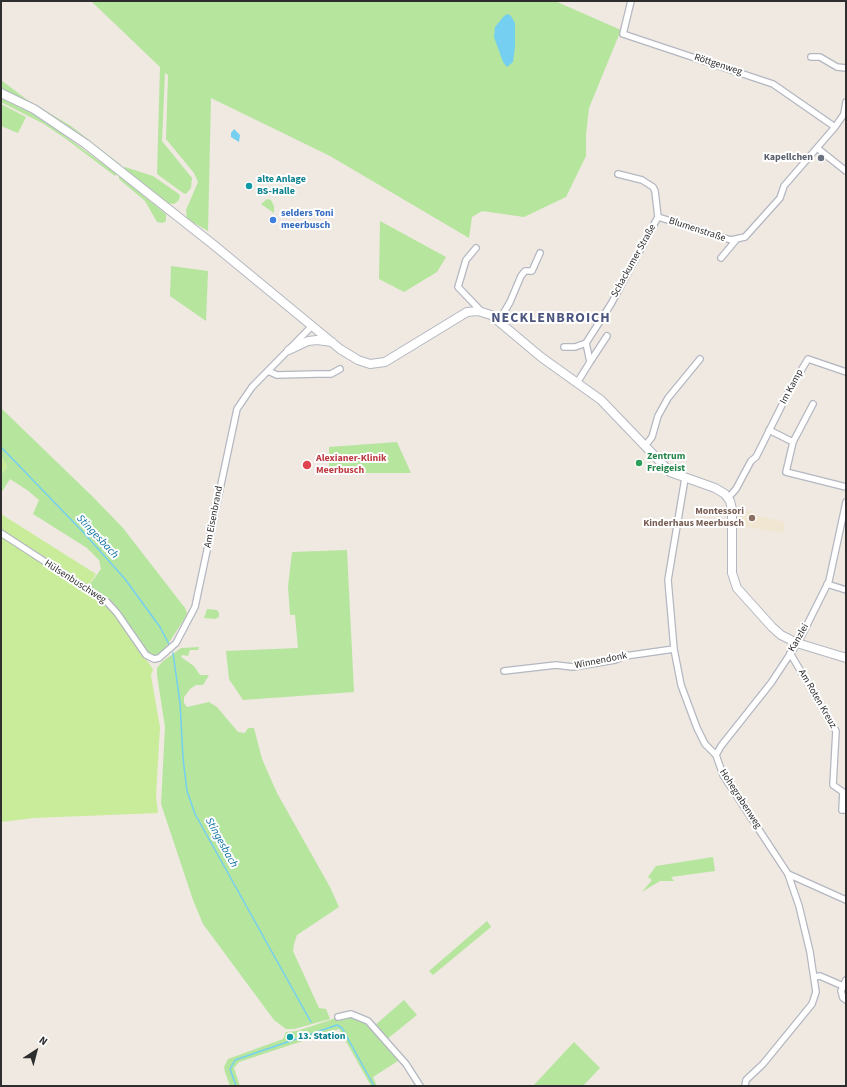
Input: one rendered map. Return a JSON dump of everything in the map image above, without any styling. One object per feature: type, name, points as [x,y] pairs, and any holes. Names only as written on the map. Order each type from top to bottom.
[{"type":"main road","points":[[1,93],[34,109],[81,140],[215,246],[332,342],[358,360],[370,364],[380,363],[470,311],[481,311],[491,315],[546,362],[608,406],[670,472],[715,488],[728,498],[732,509],[732,573],[735,585],[772,627],[781,635],[797,643],[846,658]]},
{"type":"main road","points":[[289,350],[308,341],[317,340],[332,342]]},
{"type":"street","name":"Röttgenweg","points":[[631,1],[623,34],[773,84],[835,127]]},
{"type":"street","points":[[811,57],[820,57],[837,67],[846,68]]},
{"type":"street","name":"Blumenstraße","points":[[658,218],[731,240],[745,237],[780,198],[784,186],[835,127],[844,114],[846,102]]},
{"type":"street","points":[[818,148],[846,171]]},
{"type":"street","name":"Schackumer Straße","points":[[586,343],[611,304],[658,218],[655,191],[653,187],[642,180],[618,174]]},
{"type":"street","name":"Blumenstraße","points":[[721,258],[736,240]]},
{"type":"street","points":[[476,248],[466,260],[458,287],[481,311]]},
{"type":"street","points":[[498,321],[510,302],[521,276],[525,271],[532,271],[540,253]]},
{"type":"street","name":"Am Eisenbrand","points":[[154,659],[160,658],[176,643],[193,612],[205,566],[235,414],[246,394],[312,326]]},
{"type":"street","points":[[577,383],[607,336]]},
{"type":"street","points":[[564,347],[575,347],[586,343],[590,362]]},
{"type":"street","points":[[644,446],[652,437],[658,416],[668,398],[700,358]]},
{"type":"street","name":"Im Kamp","points":[[728,498],[736,490],[751,461],[756,457],[808,359],[846,372]]},
{"type":"street","points":[[268,371],[277,375],[331,374],[340,369]]},
{"type":"street","points":[[813,404],[793,442],[786,472],[846,487]]},
{"type":"street","points":[[769,430],[793,442]]},
{"type":"street","name":"Hohegrabenweg","points":[[685,478],[668,580],[674,649],[680,685],[688,707],[705,744],[716,755],[722,775],[788,874],[799,906],[816,992],[812,1004],[763,1064],[746,1080],[744,1086]]},
{"type":"street","name":"Kanzlei","points":[[716,755],[721,746],[752,707],[797,643],[827,584],[846,502]]},
{"type":"street","name":"Hülsenbuschweg","points":[[1,533],[107,602],[117,613],[146,655],[154,659]]},
{"type":"street","points":[[827,584],[846,590]]},
{"type":"street","name":"Winnendonk","points":[[504,671],[556,665],[573,667],[615,660],[626,656],[674,649]]},
{"type":"street","name":"Am Roten Kreuz","points":[[790,653],[836,731],[833,785],[843,792],[842,810],[846,810]]},
{"type":"street","points":[[788,874],[846,900]]},
{"type":"street","points":[[814,977],[820,976],[845,983],[842,994],[846,1000]]},
{"type":"street","points":[[338,1017],[351,1014],[368,1021],[406,1064],[420,1086]]},
{"type":"shaded area","name":"Montessori Kinderhaus Meerbusch","points":[[735,510],[755,511],[755,515],[785,522],[783,533],[735,525]]},
{"type":"green space","points":[[91,1],[555,1],[621,30],[589,108],[586,135],[586,156],[566,197],[524,217],[482,211],[472,217],[469,238],[330,156],[211,98],[208,231],[187,219],[186,210],[198,182],[194,173],[166,139],[168,75],[165,73],[162,141],[192,178],[191,188],[186,194],[157,174],[160,67]]},
{"type":"green space","points":[[1,80],[26,99],[71,126],[121,165],[120,167],[74,131],[39,108],[1,88]]},
{"type":"green space","points":[[1,98],[31,113],[50,125],[117,174],[115,176],[44,124],[1,102]]},
{"type":"green space","points":[[1,104],[26,117],[18,133],[1,126]]},
{"type":"green space","points":[[125,167],[153,176],[179,194],[179,200],[174,204],[167,203],[122,168]]},
{"type":"green space","points":[[119,176],[166,214],[166,221],[162,223],[157,222],[145,201],[119,179]]},
{"type":"green space","points":[[267,199],[271,200],[274,206],[274,213],[261,204]]},
{"type":"green space","points":[[380,221],[446,257],[437,272],[404,292],[379,279]]},
{"type":"green space","points":[[171,266],[208,271],[206,321],[170,296]]},
{"type":"green space","points":[[1,408],[123,528],[185,608],[187,613],[185,618],[155,664],[109,600],[88,587],[101,569],[99,560],[87,548],[33,514],[39,500],[27,490],[10,479],[1,493],[1,475],[7,467],[1,456]]},
{"type":"green space","points":[[397,442],[411,473],[329,473],[329,447]]},
{"type":"green space","points":[[1,456],[7,467],[1,475]]},
{"type":"green space","points":[[1,514],[96,574],[86,590],[106,603],[153,669],[151,676],[160,727],[156,796],[158,813],[34,818],[1,822]]},
{"type":"green space","points":[[347,550],[354,692],[243,700],[229,679],[226,651],[298,648],[295,615],[290,615],[288,587],[292,552]]},
{"type":"green space","points":[[207,609],[217,610],[219,617],[215,619],[204,618]]},
{"type":"green space","points":[[199,647],[198,650],[190,650],[188,656],[182,655],[181,657],[194,666],[200,675],[209,675],[203,685],[196,685],[190,689],[184,697],[184,703],[187,707],[209,702],[217,707],[238,732],[245,733],[248,728],[254,728],[262,759],[277,793],[330,887],[339,907],[297,935],[293,951],[319,1008],[326,1009],[330,1019],[294,1029],[286,1029],[274,1020],[203,924],[193,900],[161,804],[165,727],[157,668],[162,662],[181,648]]},
{"type":"green space","points":[[713,857],[715,871],[671,877],[674,881],[660,881],[642,892],[652,880],[648,877],[656,866]]},
{"type":"green space","points":[[487,921],[491,927],[433,975],[429,971]]},
{"type":"green space","points":[[404,1000],[417,1015],[386,1040],[374,1026]]},
{"type":"green space","points":[[345,1015],[363,1018],[401,1059],[373,1077],[377,1086],[371,1086],[339,1029],[239,1062],[234,1068],[240,1086],[230,1086],[224,1067],[228,1059],[283,1039],[286,1032],[297,1031]]},
{"type":"green space","points":[[574,1042],[600,1068],[583,1086],[533,1086]]},
{"type":"water","points":[[508,14],[515,23],[515,47],[513,62],[507,67],[503,62],[494,37],[495,27],[504,16]]},
{"type":"water","points":[[234,129],[240,135],[239,142],[231,137],[231,133]]},
{"type":"waterway","name":"Stingesbach","points":[[1,447],[83,532],[125,579],[160,627],[170,646]]},
{"type":"waterway","name":"Stingesbach","points":[[173,653],[180,703],[183,758],[187,791],[195,814],[311,1022]]},
{"type":"waterway","points":[[236,1086],[230,1069],[235,1060],[337,1025],[342,1028],[374,1086]]},
{"type":"place","name":"Kapellchen","points":[[821,158]]},
{"type":"place","name":"alte Anlage BS-Halle","points":[[249,186]]},
{"type":"place","name":"selders Toni meerbusch","points":[[273,220]]},
{"type":"place","name":"Zentrum Freigeist","points":[[639,463]]},
{"type":"place","name":"Alexianer-Klinik Meerbusch","points":[[307,465]]},
{"type":"place","name":"Montessori Kinderhaus Meerbusch","points":[[752,518]]},
{"type":"place","name":"13. Station","points":[[290,1037]]},
{"type":"district","name":"NECKLENBROICH","points":[[551,319]]}]
